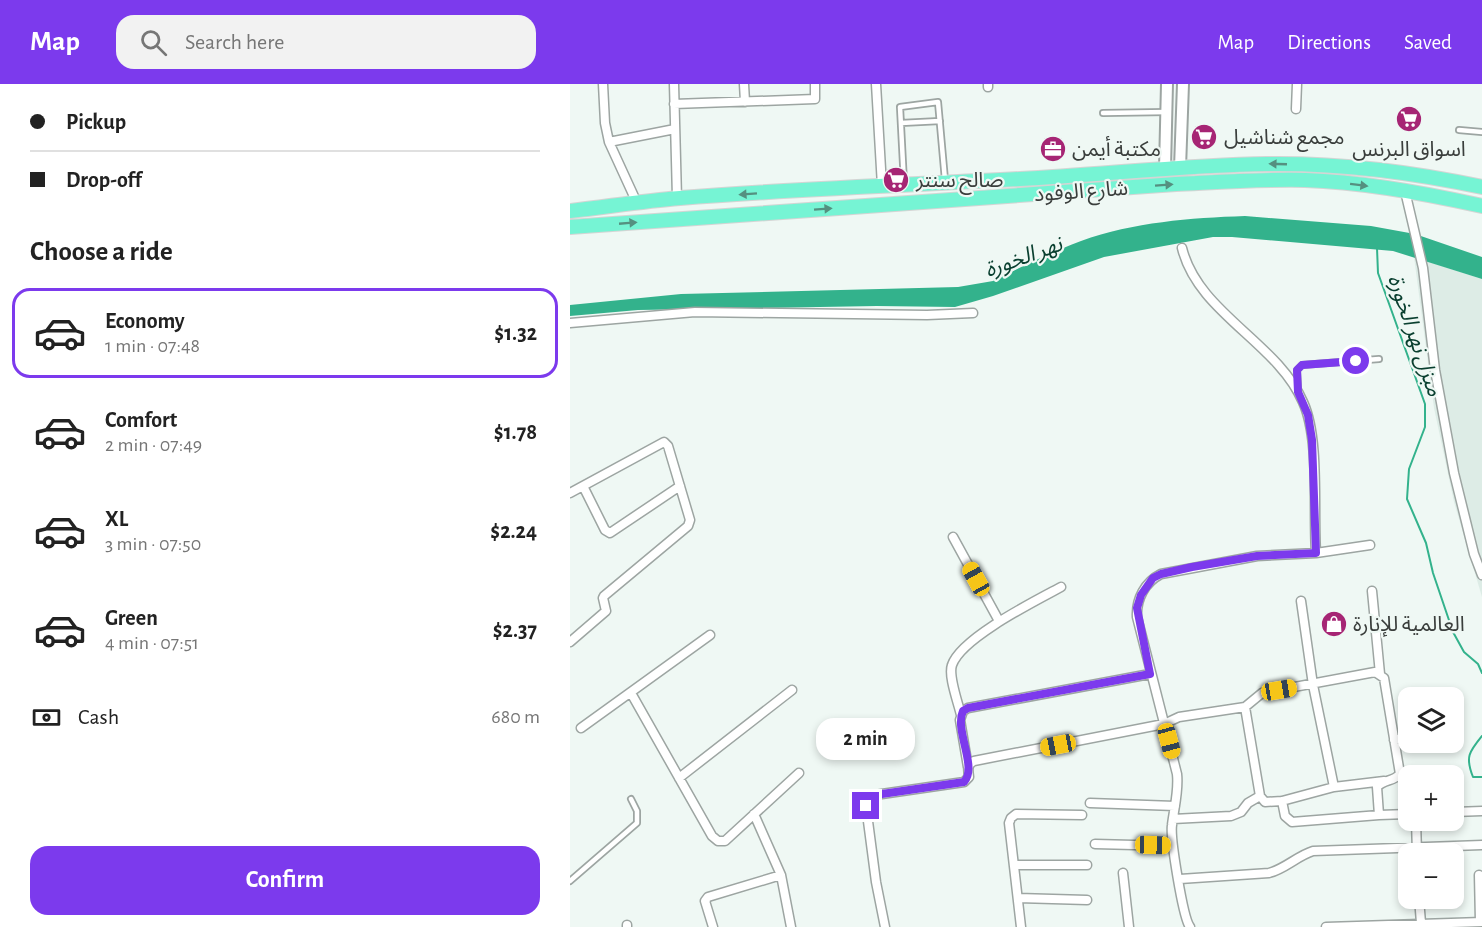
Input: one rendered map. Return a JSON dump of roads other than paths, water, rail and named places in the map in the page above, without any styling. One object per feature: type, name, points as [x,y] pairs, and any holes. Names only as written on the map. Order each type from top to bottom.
[{"type":"main road","name":"شارع الوفود","points":[[570,211],[677,198],[1269,164],[1345,167],[1414,175],[1482,187]]},
{"type":"main road","name":"شارع الوفود","points":[[570,227],[1252,180],[1316,181],[1405,191],[1482,206]]},
{"type":"street","points":[[603,84],[605,123],[609,142],[637,203]]},
{"type":"street","points":[[674,84],[677,198]]},
{"type":"street","points":[[744,84],[745,102]]},
{"type":"street","points":[[674,105],[815,99],[815,84]]},
{"type":"street","points":[[876,84],[882,186]]},
{"type":"street","points":[[1167,84],[1172,168]]},
{"type":"street","points":[[1172,168],[1183,111],[1183,84]]},
{"type":"street","points":[[1296,109],[1297,84]]},
{"type":"street","points":[[1168,112],[1183,111]]},
{"type":"street","points":[[609,142],[675,129]]},
{"type":"street","points":[[1405,191],[1423,268],[1435,370],[1454,473],[1474,554],[1482,575]]},
{"type":"street","points":[[1182,248],[1187,265],[1201,288],[1284,371],[1298,392],[1308,415],[1312,440],[1316,553]]},
{"type":"street","points":[[570,323],[695,312],[927,315],[973,313]]},
{"type":"street","points":[[570,493],[662,442],[668,446],[690,520],[688,526],[604,596],[606,611],[570,642]]},
{"type":"street","points":[[583,486],[605,530],[610,533],[680,486]]},
{"type":"street","points":[[953,537],[999,621]]},
{"type":"street","points":[[1190,927],[1183,907],[1173,846],[1177,774],[1150,674],[1137,608],[1141,595],[1153,578],[1192,567],[1257,556],[1316,553],[1371,545]]},
{"type":"street","points":[[885,927],[876,882],[866,806],[869,800],[875,795],[964,782],[969,777],[961,715],[951,673],[952,664],[962,650],[999,621],[1060,587]]},
{"type":"street","points":[[1372,591],[1380,674]]},
{"type":"street","points":[[1302,601],[1313,685],[1334,787]]},
{"type":"street","points":[[581,728],[710,636]]},
{"type":"street","points":[[968,768],[974,761],[1164,724],[1179,717],[1245,707],[1262,693],[1375,672],[1384,678],[1400,774],[1392,780],[1334,787],[1282,801],[1265,802],[1260,796],[1245,707]]},
{"type":"street","points":[[961,715],[968,708],[1150,674]]},
{"type":"street","points":[[679,778],[792,690]]},
{"type":"street","points":[[631,693],[712,836],[718,841],[725,841],[799,772]]},
{"type":"street","points":[[1394,740],[1398,739]]},
{"type":"street","points":[[1379,815],[1377,787],[1384,781]]},
{"type":"street","points":[[1173,819],[1231,816],[1241,812],[1248,803],[1260,796]]},
{"type":"street","points":[[1282,801],[1285,816],[1292,822],[1398,814]]},
{"type":"street","points":[[1090,803],[1175,806]]},
{"type":"street","points":[[1464,812],[1482,811]]},
{"type":"street","points":[[754,814],[781,875],[791,927]]},
{"type":"street","points":[[1021,927],[1009,823],[1011,818],[1016,814],[1082,815]]},
{"type":"street","points":[[1095,844],[1173,846]]},
{"type":"street","points":[[1464,846],[1482,845]]},
{"type":"street","points":[[1180,879],[1277,872],[1297,857],[1313,851],[1398,850]]},
{"type":"street","points":[[1014,865],[1087,865]]},
{"type":"street","points":[[1123,873],[1129,927]]},
{"type":"street","points":[[713,927],[705,901],[708,897],[781,875]]},
{"type":"street","points":[[1326,927],[1481,922],[1479,875]]},
{"type":"street","points":[[1018,898],[1087,900]]},
{"type":"street","points":[[1420,909],[1421,923]]},
{"type":"lane","points":[[904,184],[900,107],[938,102],[945,182]]},
{"type":"lane","points":[[1103,113],[1168,112]]},
{"type":"lane","points":[[901,123],[940,121]]},
{"type":"lane","points":[[1458,130],[1482,132]]},
{"type":"lane","points":[[1298,392],[1297,370],[1302,365],[1379,359]]},
{"type":"lane","points":[[570,881],[637,823],[637,811],[631,799]]},
{"type":"waterway","name":"مبزل نهر الخورة","points":[[1377,248],[1378,273],[1425,404],[1425,427],[1409,469],[1407,499],[1426,543],[1433,573],[1453,632],[1464,652],[1478,664],[1482,673]]},
{"type":"waterway","name":"مبزل نهر الخورة","points":[[1482,736],[1471,751],[1469,759],[1473,777],[1482,777]]},
{"type":"place","name":"اسواق البرنس","points":[[1409,119]]},
{"type":"place","name":"مجمع شناشيل","points":[[1204,137]]},
{"type":"place","name":"مكتبة أيمن","points":[[1053,149]]},
{"type":"place","name":"صالح سنتر","points":[[896,180]]},
{"type":"place","name":"العالمية للإنارة","points":[[1334,624]]},
{"type":"water label","name":"نهر الخورة","points":[[1023,256]]}]
